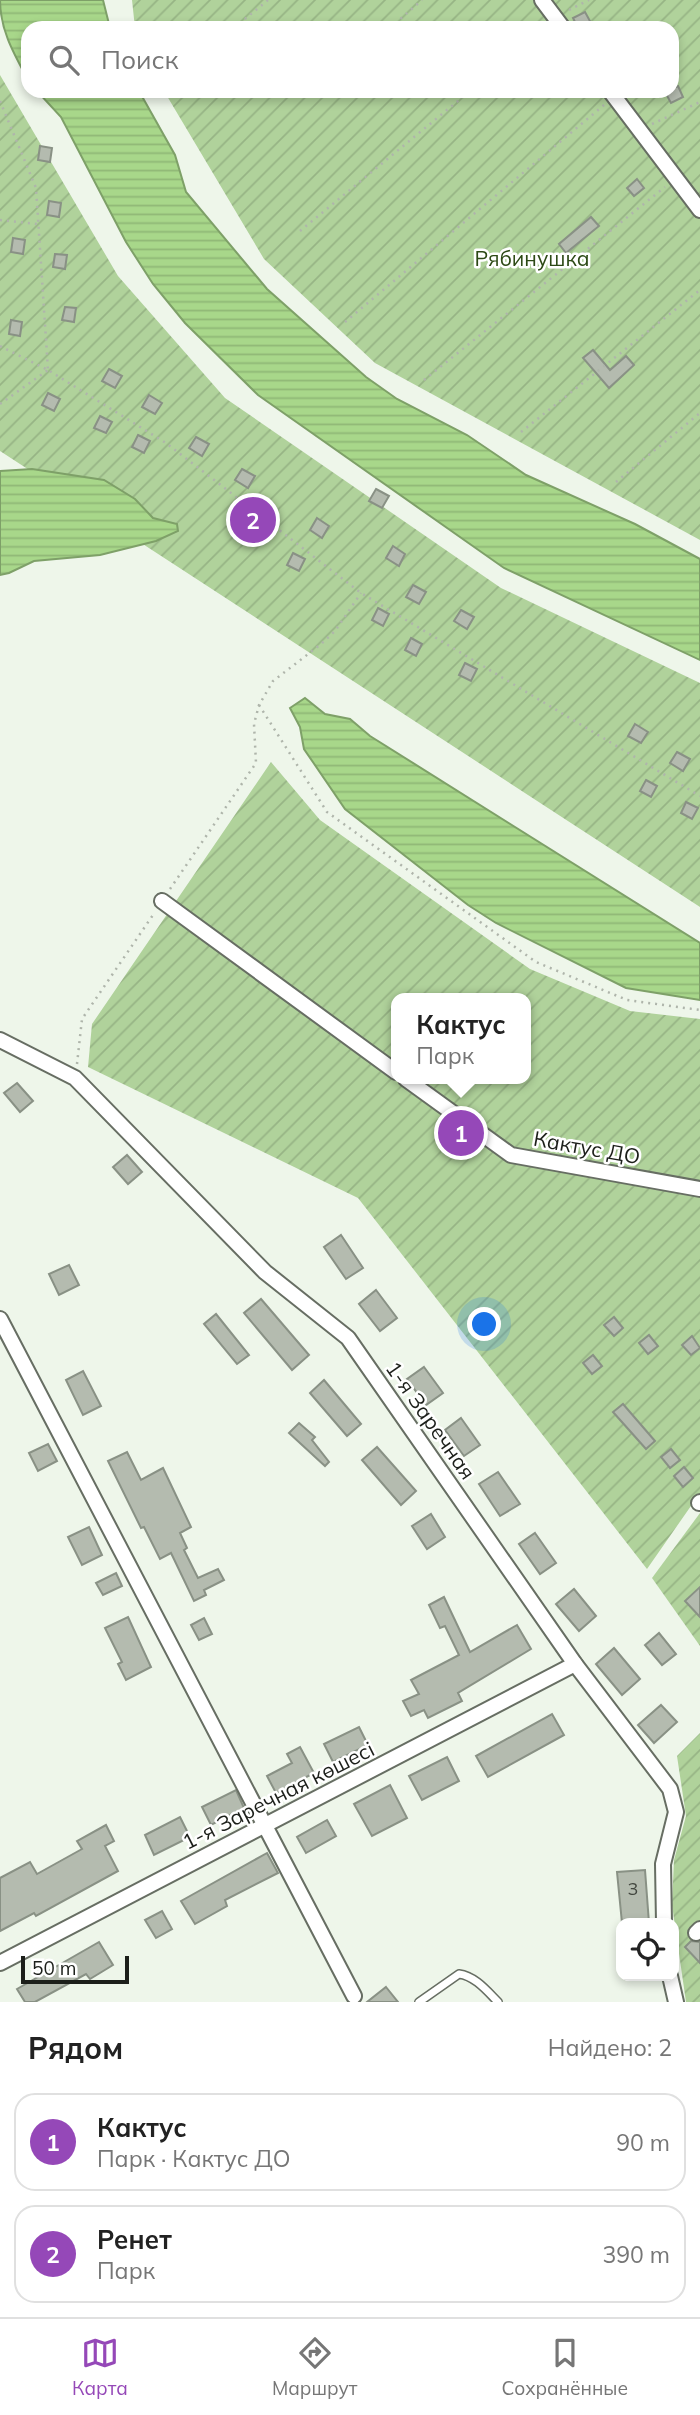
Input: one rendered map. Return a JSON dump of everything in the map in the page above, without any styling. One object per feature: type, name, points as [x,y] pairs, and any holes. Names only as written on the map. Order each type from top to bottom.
[{"type":"street","points":[[542,0],[558,21]]},
{"type":"street","points":[[615,98],[700,210]]},
{"type":"street","points":[[162,901],[391,1068]]},
{"type":"street","name":"1-я Заречная","points":[[0,1040],[75,1078],[265,1272],[348,1338],[575,1664],[670,1789],[676,1812],[663,1864],[664,1918]]},
{"type":"street","name":"Кактус ДО","points":[[413,1084],[511,1155],[700,1189]]},
{"type":"street","points":[[0,1319],[354,1996]]},
{"type":"street","name":"1-я Заречная көшесі","points":[[0,1963],[575,1664]]},
{"type":"street","points":[[671,1981],[676,2002]]},
{"type":"lane","points":[[419,2002],[459,1974],[477,1982],[498,2002]]},
{"type":"path","points":[[242,21],[268,0]]},
{"type":"path","points":[[398,21],[422,0]]},
{"type":"path","points":[[300,231],[462,98]]},
{"type":"path","points":[[345,322],[607,98]]},
{"type":"path","points":[[0,101],[36,188],[48,370]]},
{"type":"path","points":[[639,129],[700,102]]},
{"type":"path","points":[[424,380],[676,178]]},
{"type":"path","points":[[0,220],[38,224]]},
{"type":"path","points":[[521,432],[700,289]]},
{"type":"path","points":[[0,346],[48,370],[166,443],[361,593],[700,796]]},
{"type":"path","points":[[0,404],[48,370]]},
{"type":"path","points":[[617,482],[700,413]]},
{"type":"path","points":[[75,1078],[82,1019],[256,763],[254,724],[259,705],[273,681],[335,631],[361,593]]},
{"type":"path","points":[[259,705],[327,812],[536,962],[627,1000],[700,1010]]},
{"type":"green space","name":"Рябинушка","points":[[132,0],[700,0],[700,540],[375,363],[264,259],[168,98],[679,98],[679,21],[134,21]]},
{"type":"green space","points":[[0,75],[118,276],[225,398],[501,588],[700,683],[700,907],[0,451]]},
{"type":"green space","points":[[271,762],[320,820],[530,969],[630,1011],[700,1019],[700,1493],[647,1569],[358,1198],[88,1067],[92,1024]]},
{"type":"green space","points":[[700,1513],[700,1646],[652,1578]]},
{"type":"green space","points":[[700,1733],[700,2002],[686,2002],[679,1954],[679,1918],[674,1918],[672,1905],[674,1860],[686,1816],[677,1756]]},
{"type":"shaded area","points":[[0,0],[103,0],[108,21],[21,21],[21,66],[5,32]]},
{"type":"shaded area","points":[[43,98],[143,98],[175,155],[186,192],[267,289],[366,377],[397,399],[467,435],[526,475],[635,524],[700,559],[700,660],[504,568],[258,395],[185,323],[153,284],[126,242],[61,117]]},
{"type":"shaded area","points":[[32,469],[104,480],[135,499],[153,518],[177,524],[178,531],[156,541],[100,555],[34,561],[0,575],[0,471]]},
{"type":"shaded area","points":[[305,698],[325,714],[350,719],[370,736],[700,943],[700,1000],[626,988],[496,923],[468,905],[345,809],[304,749],[300,727],[290,708]]},
{"type":"building","points":[[585,12],[590,21],[574,21],[573,18]]},
{"type":"building","points":[[679,88],[683,97],[671,103],[668,98],[679,98]]},
{"type":"building","points":[[40,146],[52,148],[50,162],[38,160]]},
{"type":"building","points":[[637,179],[644,188],[634,196],[627,188]]},
{"type":"building","points":[[49,201],[61,203],[59,217],[47,215]]},
{"type":"building","points":[[591,217],[599,226],[566,253],[559,244]]},
{"type":"building","points":[[13,238],[25,240],[23,254],[11,252]]},
{"type":"building","points":[[55,254],[67,255],[65,269],[53,267]]},
{"type":"building","points":[[65,307],[76,308],[74,322],[62,320]]},
{"type":"building","points":[[11,320],[22,322],[20,336],[9,334]]},
{"type":"building","points":[[593,350],[610,370],[626,356],[634,365],[609,388],[583,358]]},
{"type":"building","points":[[109,369],[122,376],[115,388],[102,381]]},
{"type":"building","points":[[48,393],[60,399],[54,411],[42,405]]},
{"type":"building","points":[[149,395],[162,403],[155,414],[142,407]]},
{"type":"building","points":[[100,416],[112,422],[106,433],[94,428]]},
{"type":"building","points":[[138,435],[150,441],[144,453],[132,447]]},
{"type":"building","points":[[196,437],[209,444],[202,456],[189,448]]},
{"type":"building","points":[[242,469],[255,476],[248,488],[235,480]]},
{"type":"building","points":[[376,489],[389,496],[382,508],[369,501]]},
{"type":"building","points":[[238,518],[249,524],[243,536],[232,530]]},
{"type":"building","points":[[317,518],[329,526],[322,538],[310,530]]},
{"type":"building","points":[[393,546],[405,554],[399,566],[386,558]]},
{"type":"building","points":[[293,553],[305,559],[299,571],[287,565]]},
{"type":"building","points":[[413,585],[426,592],[419,604],[406,597]]},
{"type":"building","points":[[378,608],[389,614],[383,626],[372,620]]},
{"type":"building","points":[[461,610],[474,617],[467,629],[454,621]]},
{"type":"building","points":[[411,638],[422,644],[416,656],[405,650]]},
{"type":"building","points":[[465,663],[477,669],[471,681],[459,675]]},
{"type":"building","points":[[635,724],[648,732],[641,743],[628,736]]},
{"type":"building","points":[[677,752],[690,759],[683,771],[670,763]]},
{"type":"building","points":[[646,780],[657,786],[651,797],[640,791]]},
{"type":"building","points":[[686,802],[698,808],[692,819],[681,813]]},
{"type":"building","points":[[17,1083],[33,1101],[20,1112],[4,1093]]},
{"type":"building","points":[[127,1155],[142,1172],[128,1184],[113,1167]]},
{"type":"building","points":[[341,1235],[363,1268],[346,1279],[324,1247]]},
{"type":"building","points":[[69,1265],[79,1285],[59,1295],[49,1274]]},
{"type":"building","points":[[376,1290],[397,1318],[380,1331],[359,1304]]},
{"type":"building","points":[[261,1299],[309,1355],[292,1370],[244,1313]]},
{"type":"building","points":[[216,1314],[249,1355],[237,1364],[204,1324]]},
{"type":"building","points":[[614,1317],[623,1328],[614,1336],[604,1325]]},
{"type":"building","points":[[649,1335],[658,1346],[648,1354],[639,1343]]},
{"type":"building","points":[[692,1336],[700,1348],[691,1355],[682,1345]]},
{"type":"building","points":[[593,1355],[602,1366],[592,1374],[583,1363]]},
{"type":"building","points":[[424,1367],[443,1393],[426,1405],[407,1379]]},
{"type":"building","points":[[83,1371],[101,1406],[83,1415],[66,1380]]},
{"type":"building","points":[[324,1380],[361,1424],[347,1436],[310,1393]]},
{"type":"building","points":[[623,1404],[655,1441],[646,1449],[613,1412]]},
{"type":"building","points":[[461,1418],[480,1445],[464,1456],[445,1430]]},
{"type":"building","points":[[299,1423],[315,1437],[312,1440],[329,1462],[325,1466],[289,1433]]},
{"type":"building","points":[[48,1444],[57,1461],[38,1471],[29,1453]]},
{"type":"building","points":[[377,1447],[416,1491],[401,1505],[362,1460]]},
{"type":"building","points":[[671,1449],[680,1460],[670,1468],[661,1457]]},
{"type":"building","points":[[127,1452],[141,1480],[163,1468],[191,1527],[180,1533],[187,1548],[184,1550],[198,1578],[218,1569],[224,1580],[204,1590],[206,1595],[194,1601],[171,1553],[160,1559],[144,1527],[141,1528],[108,1461]]},
{"type":"building","points":[[684,1467],[693,1478],[683,1487],[674,1476]]},
{"type":"building","points":[[498,1472],[520,1504],[500,1516],[479,1484]]},
{"type":"building","points":[[431,1514],[445,1537],[427,1549],[412,1526]]},
{"type":"building","points":[[89,1527],[102,1555],[82,1565],[68,1537]]},
{"type":"building","points":[[535,1533],[556,1563],[540,1574],[519,1544]]},
{"type":"building","points":[[116,1573],[122,1586],[103,1595],[96,1583]]},
{"type":"building","points":[[700,1587],[700,1617],[685,1601]]},
{"type":"building","points":[[574,1589],[596,1616],[579,1631],[556,1604]]},
{"type":"building","points":[[444,1597],[470,1652],[517,1625],[531,1649],[458,1693],[462,1701],[428,1718],[424,1710],[411,1716],[403,1701],[419,1694],[411,1680],[459,1655],[445,1626],[440,1628],[429,1605]]},
{"type":"building","points":[[128,1617],[151,1667],[126,1680],[118,1664],[122,1662],[105,1628]]},
{"type":"building","points":[[204,1618],[212,1634],[199,1640],[191,1625]]},
{"type":"building","points":[[659,1633],[676,1654],[662,1665],[645,1645]]},
{"type":"building","points":[[614,1648],[640,1679],[622,1695],[596,1664]]},
{"type":"building","points":[[661,1705],[677,1722],[654,1743],[638,1725]]},
{"type":"building","points":[[552,1714],[564,1735],[488,1777],[476,1756]]},
{"type":"building","points":[[359,1727],[368,1745],[333,1762],[324,1744]]},
{"type":"building","points":[[300,1747],[314,1773],[276,1793],[267,1776],[292,1763],[287,1754]]},
{"type":"building","points":[[447,1757],[459,1781],[422,1800],[409,1776]]},
{"type":"building","points":[[390,1785],[407,1818],[372,1836],[354,1804]]},
{"type":"building","points":[[236,1790],[244,1808],[211,1825],[202,1807]]},
{"type":"building","points":[[180,1817],[190,1837],[154,1855],[145,1835]]},
{"type":"building","points":[[327,1820],[336,1836],[306,1853],[297,1837]]},
{"type":"building","points":[[106,1825],[114,1841],[105,1846],[118,1871],[36,1916],[34,1913],[0,1931],[0,1878],[30,1862],[37,1874],[82,1849],[77,1841]]},
{"type":"building","points":[[267,1853],[278,1873],[225,1900],[227,1906],[195,1924],[181,1901]]},
{"type":"building","points":[[645,1870],[649,1918],[622,1918],[617,1872]]},
{"type":"building","points":[[162,1911],[172,1929],[156,1938],[145,1920]]},
{"type":"building","points":[[691,1941],[700,1942],[700,1963],[685,1947]]},
{"type":"building","points":[[99,1942],[113,1965],[90,1979],[86,1974],[35,2002],[25,2002],[17,1989]]},
{"type":"building","points":[[386,1987],[398,2002],[367,2002]]},
{"type":"place","name":"Ренет","points":[[253,520]]},
{"type":"place","name":"Кактус","points":[[461,1133]]}]
